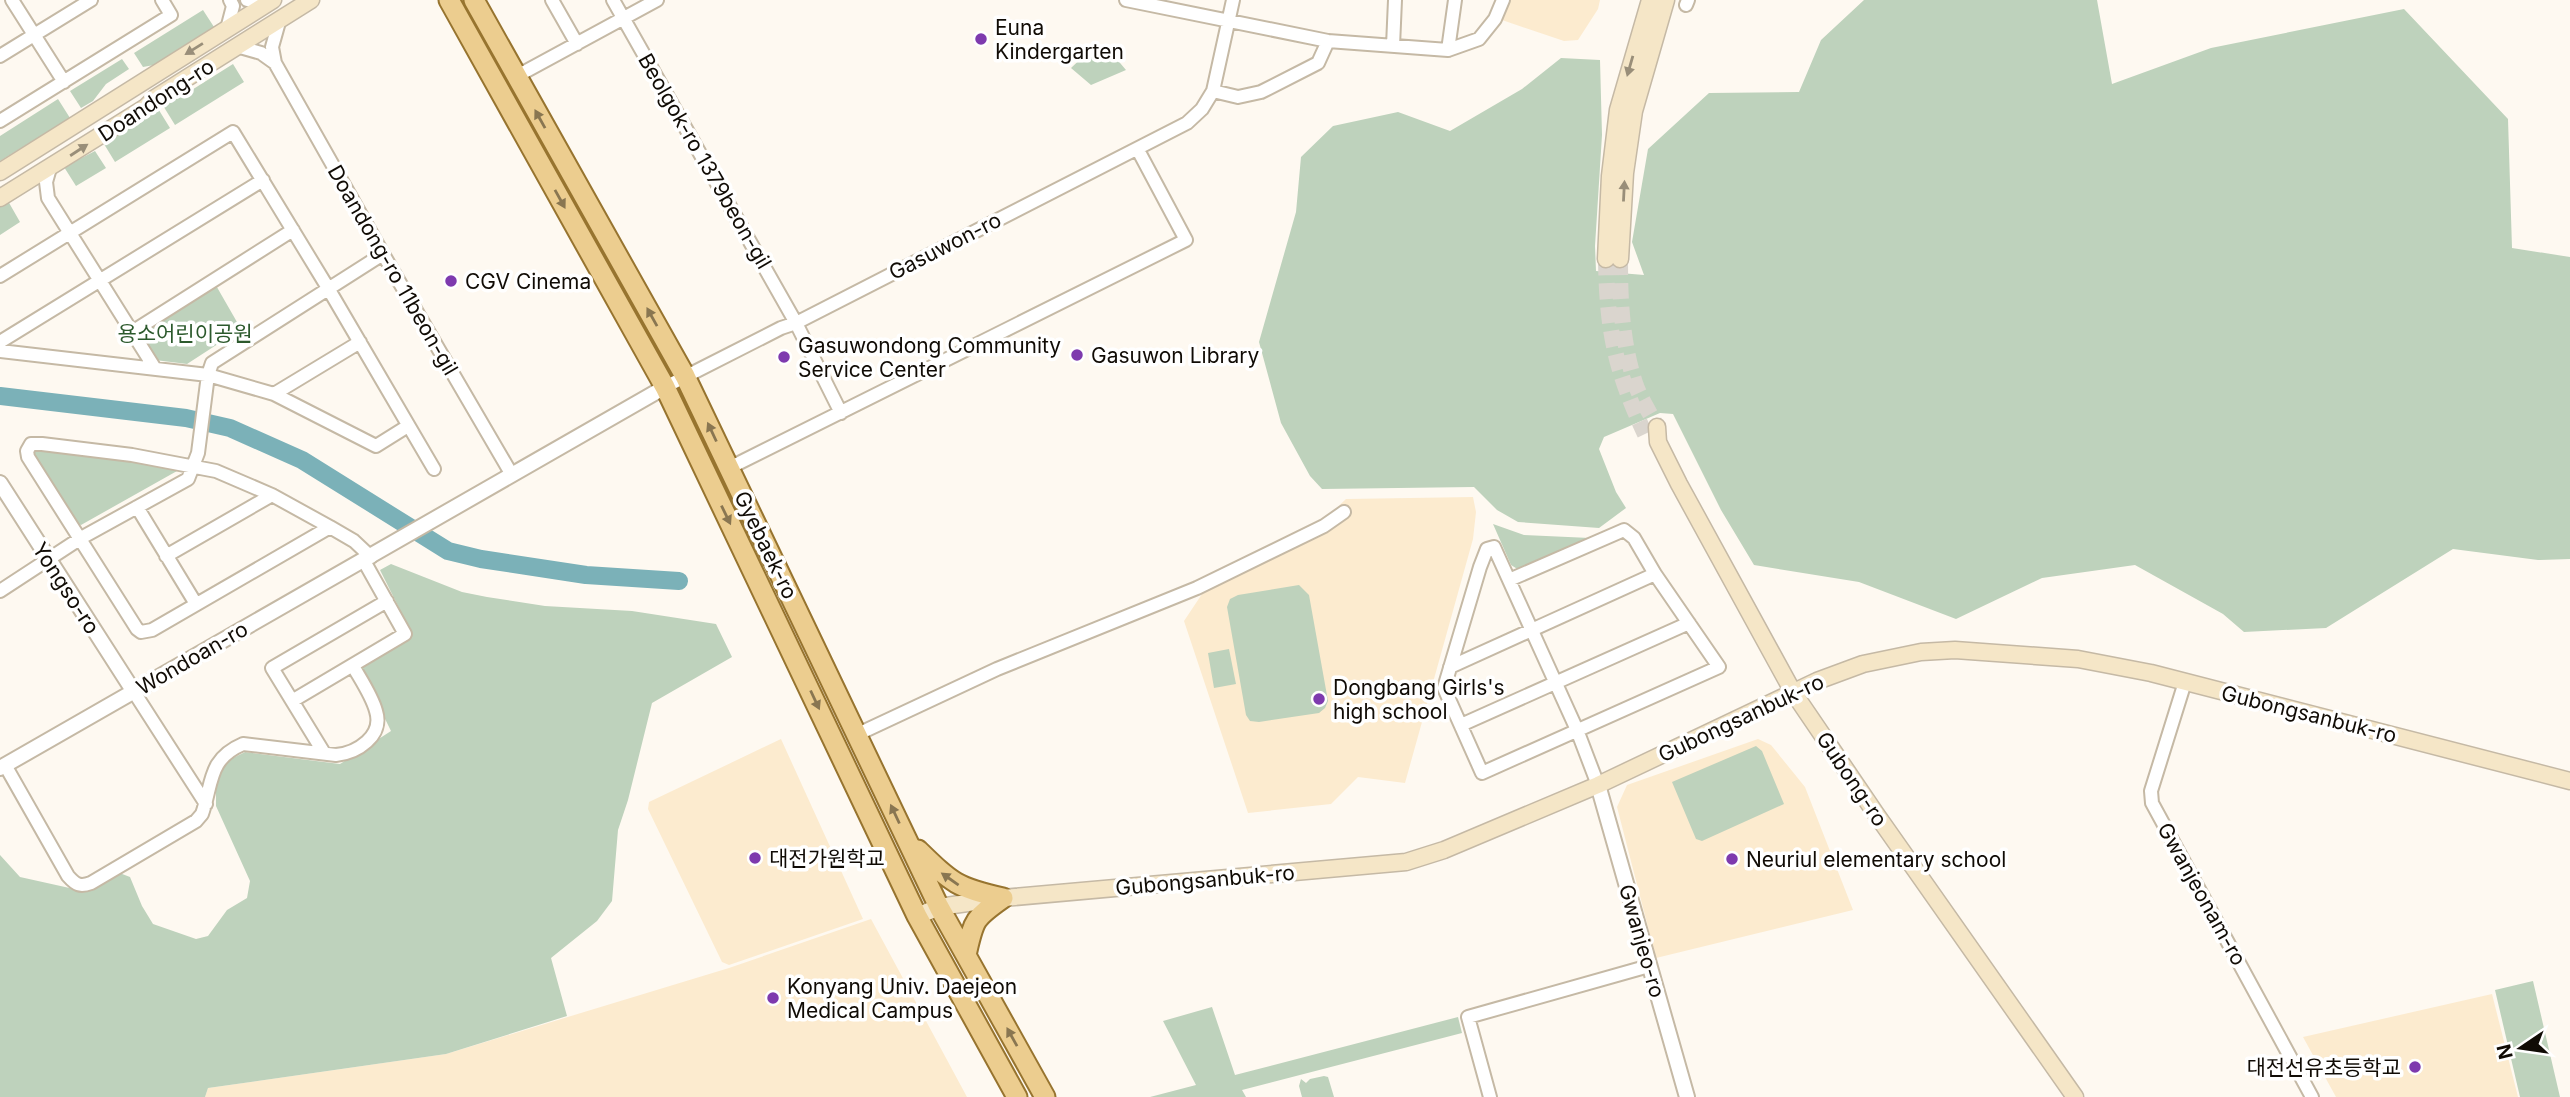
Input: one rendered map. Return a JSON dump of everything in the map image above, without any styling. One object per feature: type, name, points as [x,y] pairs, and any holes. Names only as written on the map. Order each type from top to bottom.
[{"type":"main road","name":"Doandong-ro","points":[[0,198],[311,0]]},
{"type":"main road","name":"Gyebaek-ro","points":[[474,0],[685,376],[939,907],[1045,1097]]},
{"type":"main road","points":[[1650,0],[1618,110],[1610,176],[1613,259],[1634,111],[1665,0]]},
{"type":"main road","name":"Doandong-ro","points":[[0,172],[270,2]]},
{"type":"main road","name":"Gyebaek-ro","points":[[448,4],[665,387],[918,916],[1017,1097]]},
{"type":"main road","name":"Gubong-ro","points":[[1653,435],[1793,692],[2075,1097]]},
{"type":"main road","name":"Gubongsanbuk-ro","points":[[918,916],[939,907],[1003,898],[1406,862],[1444,850],[1598,785],[1793,692],[1863,664],[1921,652],[1955,650],[2078,659],[2185,682],[2570,781]]},
{"type":"main road","points":[[908,841],[944,876],[961,887],[1003,898]]},
{"type":"main road","points":[[966,954],[974,921],[1003,898]]},
{"type":"street","points":[[12,0],[64,82]]},
{"type":"street","points":[[0,56],[91,0]]},
{"type":"street","points":[[0,121],[171,15],[162,0]]},
{"type":"street","points":[[227,29],[233,6],[230,0]]},
{"type":"street","points":[[247,0],[270,2]]},
{"type":"street","points":[[552,0],[577,44]]},
{"type":"street","name":"Beolgok-ro 1379beon-gil","points":[[613,0],[796,323],[841,413]]},
{"type":"street","points":[[517,76],[657,0]]},
{"type":"street","points":[[1126,0],[1328,41],[1448,50],[1479,39],[1495,19],[1503,0]]},
{"type":"street","name":"Gasuwon-ro","points":[[665,387],[1187,123],[1202,109],[1213,90],[1233,0]]},
{"type":"street","points":[[1392,46],[1395,0]]},
{"type":"street","points":[[1448,50],[1455,0]]},
{"type":"street","points":[[275,63],[272,47],[279,22]]},
{"type":"street","points":[[1213,90],[1238,96],[1261,92],[1318,63],[1328,41]]},
{"type":"street","points":[[240,47],[261,53],[275,63]]},
{"type":"street","name":"Doandong-ro 11beon-gil","points":[[275,63],[512,475]]},
{"type":"street","points":[[0,276],[233,132],[434,469]]},
{"type":"street","points":[[729,468],[1186,240],[1138,150]]},
{"type":"street","points":[[50,168],[46,182],[48,198],[153,367]]},
{"type":"street","points":[[0,342],[263,180]]},
{"type":"street","points":[[16,189],[33,190],[48,198]]},
{"type":"street","points":[[132,332],[293,230]]},
{"type":"street","points":[[0,591],[80,538],[188,479],[196,459],[212,363],[383,254]]},
{"type":"street","points":[[274,394],[360,342]]},
{"type":"street","points":[[0,351],[208,375],[274,394],[376,446],[408,426]]},
{"type":"street","points":[[512,475],[665,387]]},
{"type":"street","points":[[292,701],[405,634],[367,559],[354,541],[330,527],[272,495],[216,471],[196,459],[36,443],[28,447],[28,457],[137,629],[147,632],[330,527]]},
{"type":"street","name":"Wondoan-ro","points":[[3,766],[512,475]]},
{"type":"street","name":"Yongso-ro","points":[[0,483],[134,692]]},
{"type":"street","points":[[166,556],[272,495]]},
{"type":"street","points":[[136,507],[196,604]]},
{"type":"street","points":[[858,734],[997,669],[1197,588],[1324,526],[1344,512]]},
{"type":"street","points":[[1509,580],[1624,530],[1634,538],[1655,574],[1719,667],[1577,730],[1482,773],[1444,688],[1487,549],[1494,547],[1577,730],[1598,785]]},
{"type":"street","points":[[1450,667],[1655,574]]},
{"type":"street","points":[[324,753],[272,668],[387,601]]},
{"type":"street","points":[[1461,725],[1689,623]]},
{"type":"street","points":[[3,766],[68,876],[75,884],[82,886],[195,821],[202,814],[218,761],[233,748],[243,744],[346,754],[373,736],[378,715],[353,666]]},
{"type":"street","name":"Gwanjeonam-ro","points":[[2185,682],[2151,791],[2152,803],[2312,1097]]},
{"type":"street","points":[[134,692],[205,804]]},
{"type":"street","name":"Gwanjeo-ro","points":[[1598,785],[1686,1097]]},
{"type":"street","points":[[1490,1097],[1468,1017],[1649,966]]},
{"type":"shaded area","points":[[1508,0],[1600,0],[1598,9],[1578,40],[1564,41],[1502,20]]},
{"type":"shaded area","name":"Dongbang Girls's high school","points":[[1473,497],[1476,512],[1473,539],[1405,783],[1358,777],[1331,804],[1248,813],[1184,621],[1204,591],[1327,533],[1329,515],[1346,499]]},
{"type":"shaded area","points":[[781,739],[863,919],[729,965],[722,962],[648,809],[649,802]]},
{"type":"shaded area","name":"Neuriul elementary school","points":[[1758,739],[1771,745],[1805,787],[1853,910],[1656,958],[1617,807],[1627,785]]},
{"type":"shaded area","name":"Konyang Univ. Daejeon Medical Campus","points":[[871,919],[967,1097],[205,1097],[208,1088],[446,1054],[729,968]]},
{"type":"shaded area","name":"대전선유초등학교","points":[[2492,994],[2518,1097],[2336,1097],[2303,1037]]},
{"type":"green space","points":[[1864,0],[2097,0],[2112,84],[2211,48],[2404,9],[2508,119],[2512,248],[2570,257],[2570,559],[2538,560],[2453,549],[2326,628],[2244,632],[2223,614],[2135,565],[2042,578],[1956,619],[1859,582],[1754,565],[1721,510],[1673,414],[1660,413],[1604,437],[1599,449],[1616,492],[1626,508],[1599,528],[1518,522],[1497,510],[1474,487],[1322,489],[1310,476],[1281,423],[1259,342],[1296,212],[1301,157],[1333,126],[1398,112],[1450,131],[1522,89],[1561,58],[1600,60],[1602,135],[1595,246],[1596,271],[1644,275],[1632,242],[1648,149],[1709,93],[1799,92],[1821,40]]},
{"type":"green space","points":[[203,10],[214,27],[154,65],[143,67],[134,53]]},
{"type":"green space","points":[[1089,51],[1115,57],[1126,70],[1091,85],[1071,68]]},
{"type":"green space","points":[[122,59],[129,69],[106,84],[93,101],[81,108],[70,91]]},
{"type":"green space","points":[[233,64],[244,82],[175,125],[162,104],[187,93]]},
{"type":"green space","points":[[58,99],[70,118],[0,161],[0,136]]},
{"type":"green space","points":[[157,107],[170,128],[115,162],[104,144]]},
{"type":"green space","points":[[95,151],[106,168],[76,186],[64,167]]},
{"type":"green space","points":[[8,201],[20,222],[0,235],[0,206]]},
{"type":"green space","name":"용소어린이공원","points":[[214,282],[241,329],[187,364],[155,360],[137,333]]},
{"type":"green space","points":[[36,449],[177,467],[177,471],[81,525],[74,522],[33,453]]},
{"type":"green space","points":[[1493,524],[1524,535],[1590,538],[1519,570],[1511,565]]},
{"type":"green space","points":[[391,564],[462,592],[487,597],[545,606],[632,611],[716,624],[732,657],[652,703],[618,830],[612,901],[597,921],[551,958],[567,1016],[446,1054],[208,1088],[205,1097],[0,1097],[0,855],[20,877],[83,891],[117,872],[130,877],[153,924],[196,939],[208,936],[227,910],[247,898],[250,881],[216,806],[216,783],[223,763],[245,752],[340,764],[391,731],[361,670],[363,665],[412,634],[380,570]]},
{"type":"green space","points":[[1299,585],[1309,595],[1328,701],[1319,713],[1250,721],[1246,715],[1227,607],[1230,599],[1238,595]]},
{"type":"green space","points":[[1229,649],[1236,684],[1214,688],[1208,653]]},
{"type":"green space","points":[[1756,746],[1762,751],[1784,804],[1702,841],[1696,839],[1672,782]]},
{"type":"green space","points":[[2533,981],[2560,1097],[2520,1097],[2495,990]]},
{"type":"green space","points":[[1212,1007],[1235,1075],[1458,1017],[1462,1033],[1242,1090],[1246,1097],[1150,1097],[1196,1085],[1163,1021]]},
{"type":"green space","points":[[1328,1077],[1334,1097],[1302,1097],[1299,1086],[1301,1079],[1306,1083],[1310,1079]]},
{"type":"waterway","points":[[0,396],[186,418],[230,428],[302,460],[448,551],[481,559],[586,575],[679,581]]},
{"type":"tunnel","points":[[1606,259],[1608,307],[1615,349],[1626,390],[1645,434]]},
{"type":"tunnel","points":[[1620,259],[1621,306],[1627,352],[1637,389],[1657,427]]},
{"type":"place","name":"Euna Kindergarten","points":[[981,39]]},
{"type":"place","name":"CGV Cinema","points":[[451,281]]},
{"type":"place","name":"Gasuwon Library","points":[[1077,355]]},
{"type":"place","name":"Gasuwondong Community Service Center","points":[[784,357]]},
{"type":"place","name":"Dongbang Girls's high school","points":[[1319,699]]},
{"type":"place","name":"대전가원학교","points":[[755,858]]},
{"type":"place","name":"Neuriul elementary school","points":[[1732,859]]},
{"type":"place","name":"Konyang Univ. Daejeon Medical Campus","points":[[773,998]]},
{"type":"place","name":"대전선유초등학교","points":[[2415,1067]]}]
